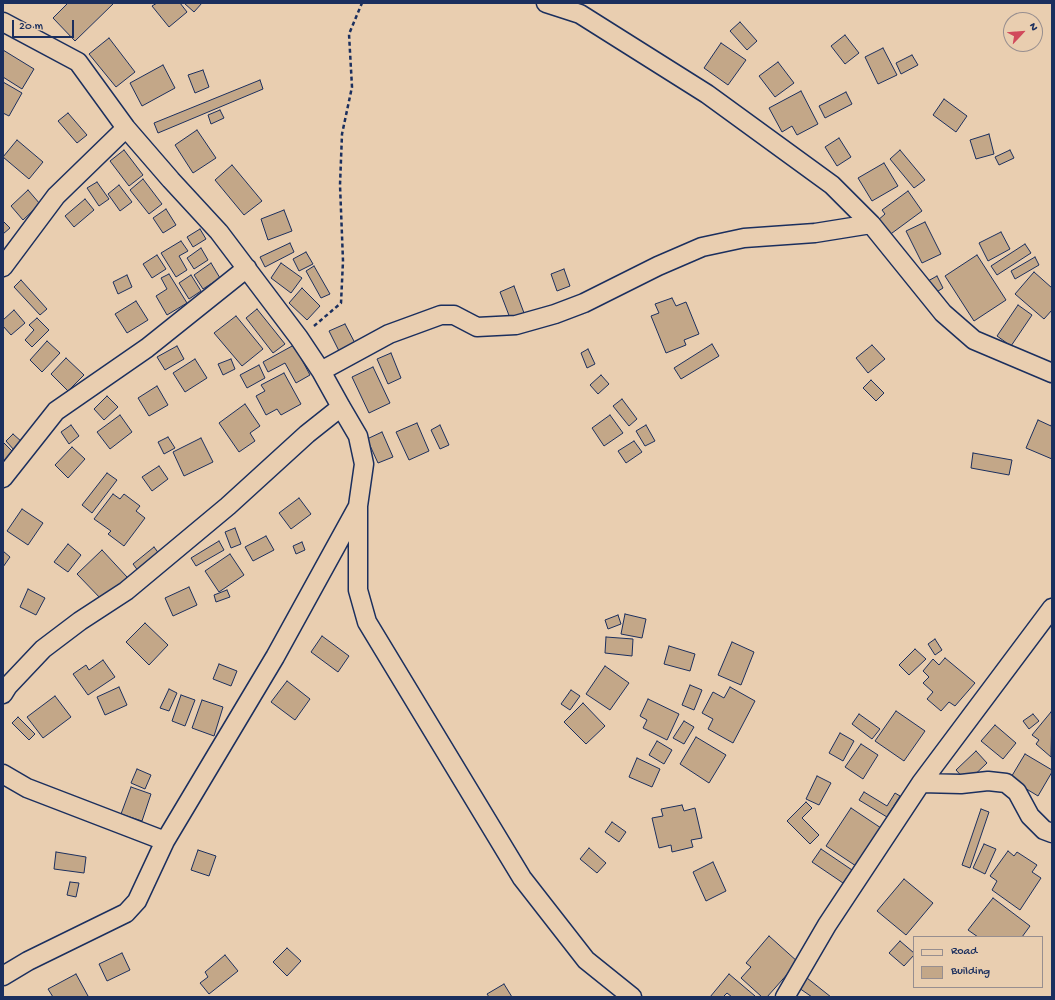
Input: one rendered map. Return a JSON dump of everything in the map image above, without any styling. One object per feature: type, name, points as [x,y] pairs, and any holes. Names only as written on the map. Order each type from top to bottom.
[{"type":"street","points":[[546,3],[580,14],[707,94],[832,185],[870,224],[943,313],[974,340],[1052,373]]},
{"type":"street","points":[[3,22],[78,62],[126,128],[170,180],[219,232],[300,338],[321,371],[340,407],[358,436],[364,464],[358,506],[358,590],[366,622],[522,878],[586,960],[632,997]]},
{"type":"street","points":[[3,267],[56,196],[126,128]]},
{"type":"street","points":[[321,371],[389,334],[441,315],[454,315],[477,327],[516,325],[584,304],[658,266],[702,247],[744,238],[815,233],[870,224]]},
{"type":"street","points":[[3,478],[56,411],[147,348],[247,268]]},
{"type":"street","points":[[3,694],[8,686],[43,649],[80,621],[126,591],[228,506],[307,434],[340,407]]},
{"type":"street","points":[[3,976],[28,961],[126,913],[137,901],[166,841],[275,657],[358,506]]},
{"type":"street","points":[[786,997],[828,925],[921,783],[1052,608]]},
{"type":"street","points":[[3,774],[27,788],[166,841]]},
{"type":"street","points":[[921,783],[961,784],[988,781],[1006,783],[1018,792],[1030,816],[1044,830],[1052,833]]},
{"type":"path","points":[[300,338],[341,303],[343,261],[340,185],[342,134],[352,87],[349,34],[362,3]]},
{"type":"building","points":[[68,3],[114,3],[75,41],[53,18]]},
{"type":"building","points":[[157,3],[180,3],[187,12],[169,27],[152,6]]},
{"type":"building","points":[[184,3],[202,3],[194,12]]},
{"type":"building","points":[[740,22],[757,41],[747,50],[730,31]]},
{"type":"building","points":[[845,35],[859,53],[845,64],[831,46]]},
{"type":"building","points":[[109,38],[135,72],[116,87],[89,54]]},
{"type":"building","points":[[721,43],[746,60],[728,85],[704,68]]},
{"type":"building","points":[[883,48],[897,75],[878,84],[865,57]]},
{"type":"building","points":[[3,50],[34,69],[22,89],[3,77]]},
{"type":"building","points":[[912,55],[918,65],[901,74],[896,63]]},
{"type":"building","points":[[778,62],[794,83],[775,97],[759,76]]},
{"type":"building","points":[[163,65],[175,88],[142,106],[130,83]]},
{"type":"building","points":[[203,70],[209,87],[195,93],[188,75]]},
{"type":"building","points":[[260,80],[263,89],[158,133],[154,123]]},
{"type":"building","points":[[3,82],[22,93],[9,116],[3,113]]},
{"type":"building","points":[[801,91],[818,124],[797,135],[792,126],[782,132],[769,108]]},
{"type":"building","points":[[846,92],[852,104],[825,118],[819,106]]},
{"type":"building","points":[[944,99],[967,116],[956,132],[933,115]]},
{"type":"building","points":[[220,110],[224,118],[211,124],[208,115]]},
{"type":"building","points":[[68,113],[87,135],[77,143],[58,121]]},
{"type":"building","points":[[197,130],[216,158],[193,173],[175,145]]},
{"type":"building","points":[[989,134],[994,154],[976,159],[970,140]]},
{"type":"building","points":[[839,138],[851,157],[837,166],[825,147]]},
{"type":"building","points":[[17,140],[43,162],[29,179],[3,157]]},
{"type":"building","points":[[124,150],[143,175],[129,186],[110,161]]},
{"type":"building","points":[[900,150],[925,180],[914,188],[890,159]]},
{"type":"building","points":[[1010,150],[1014,158],[999,165],[995,157]]},
{"type":"building","points":[[884,163],[898,186],[872,201],[858,178]]},
{"type":"building","points":[[232,165],[262,201],[244,215],[215,180]]},
{"type":"building","points":[[143,179],[162,204],[149,214],[130,190]]},
{"type":"building","points":[[97,182],[109,199],[99,206],[87,188]]},
{"type":"building","points":[[119,185],[132,202],[120,211],[108,194]]},
{"type":"building","points":[[28,190],[40,204],[23,220],[11,206]]},
{"type":"building","points":[[908,191],[922,211],[888,236],[877,221],[885,214],[882,210]]},
{"type":"building","points":[[85,199],[94,210],[74,227],[65,216]]},
{"type":"building","points":[[166,209],[176,225],[163,233],[153,218]]},
{"type":"building","points":[[284,210],[292,231],[268,240],[261,219]]},
{"type":"building","points":[[3,221],[10,228],[3,234]]},
{"type":"building","points":[[925,222],[941,254],[922,263],[906,231]]},
{"type":"building","points":[[200,229],[206,239],[193,247],[187,237]]},
{"type":"building","points":[[1001,232],[1010,249],[988,261],[979,243]]},
{"type":"building","points":[[181,241],[188,251],[179,256],[187,270],[176,277],[161,253]]},
{"type":"building","points":[[290,243],[294,252],[265,267],[260,257]]},
{"type":"building","points":[[1025,244],[1031,253],[997,275],[991,266]]},
{"type":"building","points":[[201,248],[208,260],[194,269],[187,258]]},
{"type":"building","points":[[306,252],[313,264],[299,271],[293,259]]},
{"type":"building","points":[[157,255],[166,269],[152,278],[143,264]]},
{"type":"building","points":[[977,255],[1006,300],[974,321],[945,276]]},
{"type":"building","points":[[1035,257],[1039,265],[1015,279],[1011,271]]},
{"type":"building","points":[[211,263],[220,278],[203,289],[194,275]]},
{"type":"building","points":[[281,263],[302,278],[291,293],[271,278]]},
{"type":"building","points":[[314,266],[330,294],[321,298],[306,271]]},
{"type":"building","points":[[564,269],[570,286],[557,291],[551,274]]},
{"type":"building","points":[[1034,272],[1052,288],[1052,310],[1044,319],[1015,294]]},
{"type":"building","points":[[169,274],[187,303],[167,315],[156,296],[167,289],[161,278]]},
{"type":"building","points":[[127,275],[132,287],[118,294],[113,282]]},
{"type":"building","points":[[191,275],[201,291],[189,299],[179,283]]},
{"type":"building","points":[[937,276],[943,288],[935,293],[928,281]]},
{"type":"building","points":[[21,280],[47,309],[40,315],[14,287]]},
{"type":"building","points":[[514,286],[524,313],[510,318],[500,292]]},
{"type":"building","points":[[302,288],[320,306],[307,320],[289,303]]},
{"type":"building","points":[[672,298],[676,306],[686,302],[699,334],[684,340],[686,345],[666,353],[651,316],[659,313],[655,304]]},
{"type":"building","points":[[136,301],[148,320],[127,333],[115,314]]},
{"type":"building","points":[[1018,305],[1032,315],[1011,346],[997,336]]},
{"type":"building","points":[[257,309],[285,344],[273,353],[246,318]]},
{"type":"building","points":[[14,310],[25,323],[11,335],[3,326],[3,320]]},
{"type":"building","points":[[236,316],[263,349],[242,366],[214,333]]},
{"type":"building","points":[[37,318],[49,330],[32,347],[25,340],[34,330],[29,325]]},
{"type":"building","points":[[345,324],[356,345],[340,353],[329,331]]},
{"type":"building","points":[[47,341],[60,353],[42,372],[30,360]]},
{"type":"building","points":[[712,344],[719,356],[681,379],[674,368]]},
{"type":"building","points":[[294,345],[310,375],[296,383],[285,363],[268,372],[263,362]]},
{"type":"building","points":[[872,345],[885,359],[868,373],[856,358]]},
{"type":"building","points":[[177,346],[184,359],[165,370],[157,357]]},
{"type":"building","points":[[588,349],[595,364],[587,368],[581,353]]},
{"type":"building","points":[[391,353],[401,378],[388,384],[377,359]]},
{"type":"building","points":[[66,358],[84,375],[68,391],[51,374]]},
{"type":"building","points":[[195,359],[207,378],[185,392],[173,373]]},
{"type":"building","points":[[231,359],[235,369],[223,375],[218,364]]},
{"type":"building","points":[[259,365],[265,378],[247,388],[240,375]]},
{"type":"building","points":[[373,367],[390,403],[369,413],[352,377]]},
{"type":"building","points":[[284,373],[301,404],[281,415],[277,409],[266,415],[256,396],[265,391],[261,385]]},
{"type":"building","points":[[601,375],[609,384],[598,394],[590,385]]},
{"type":"building","points":[[871,380],[884,393],[876,401],[863,388]]},
{"type":"building","points":[[157,386],[168,405],[149,416],[138,398]]},
{"type":"building","points":[[107,396],[118,407],[104,420],[94,409]]},
{"type":"building","points":[[622,399],[637,419],[629,426],[613,406]]},
{"type":"building","points":[[245,404],[260,426],[250,433],[255,441],[239,452],[219,423]]},
{"type":"building","points":[[120,415],[132,432],[110,449],[97,432]]},
{"type":"building","points":[[610,415],[623,433],[604,446],[592,428]]},
{"type":"building","points":[[1038,420],[1051,426],[1052,422],[1052,459],[1026,448]]},
{"type":"building","points":[[417,423],[429,451],[409,460],[396,432]]},
{"type":"building","points":[[71,425],[79,436],[69,444],[61,432]]},
{"type":"building","points":[[440,425],[449,445],[440,449],[431,430]]},
{"type":"building","points":[[646,425],[655,441],[645,446],[636,431]]},
{"type":"building","points":[[382,432],[393,457],[378,463],[367,439]]},
{"type":"building","points":[[13,434],[22,442],[14,450],[6,441]]},
{"type":"building","points":[[168,437],[175,448],[164,454],[158,442]]},
{"type":"building","points":[[201,438],[213,462],[184,476],[173,452]]},
{"type":"building","points":[[634,441],[642,452],[626,463],[618,451]]},
{"type":"building","points":[[3,442],[13,452],[3,462]]},
{"type":"building","points":[[72,447],[85,459],[68,478],[55,465]]},
{"type":"building","points":[[973,453],[1012,460],[1009,475],[971,468]]},
{"type":"building","points":[[159,466],[168,479],[152,491],[142,477]]},
{"type":"building","points":[[107,473],[117,480],[92,513],[82,505]]},
{"type":"building","points":[[113,494],[120,499],[124,494],[140,506],[136,511],[145,518],[124,546],[108,534],[111,531],[94,519]]},
{"type":"building","points":[[299,498],[311,514],[291,529],[279,513]]},
{"type":"building","points":[[22,509],[43,523],[28,545],[7,531]]},
{"type":"building","points":[[235,528],[241,544],[231,548],[225,532]]},
{"type":"building","points":[[266,536],[274,550],[253,561],[245,547]]},
{"type":"building","points":[[219,541],[224,550],[196,566],[191,558]]},
{"type":"building","points":[[302,542],[305,550],[296,554],[293,546]]},
{"type":"building","points":[[68,544],[81,555],[68,572],[54,562]]},
{"type":"building","points":[[154,547],[163,559],[142,576],[133,564]]},
{"type":"building","points":[[102,550],[127,577],[103,601],[77,574]]},
{"type":"building","points":[[3,551],[10,557],[3,567]]},
{"type":"building","points":[[230,554],[244,575],[219,592],[205,571]]},
{"type":"building","points":[[189,587],[197,605],[173,616],[165,598]]},
{"type":"building","points":[[28,589],[45,598],[36,615],[20,607]]},
{"type":"building","points":[[227,590],[230,597],[216,602],[214,595]]},
{"type":"building","points":[[625,614],[646,619],[642,638],[621,634]]},
{"type":"building","points":[[618,615],[621,624],[608,629],[605,620]]},
{"type":"building","points":[[145,623],[168,645],[149,665],[126,642]]},
{"type":"building","points":[[322,636],[349,656],[338,672],[311,652]]},
{"type":"building","points":[[606,637],[633,639],[632,656],[605,653]]},
{"type":"building","points":[[935,639],[942,650],[935,655],[928,644]]},
{"type":"building","points":[[732,642],[754,652],[741,685],[718,675]]},
{"type":"building","points":[[669,646],[695,654],[690,671],[664,664]]},
{"type":"building","points":[[915,649],[926,659],[909,675],[899,665]]},
{"type":"building","points":[[945,658],[975,683],[955,706],[949,702],[941,711],[927,699],[933,692],[923,683],[929,677],[923,671],[933,659],[939,665]]},
{"type":"building","points":[[103,660],[115,677],[88,695],[73,674],[86,665],[89,670]]},
{"type":"building","points":[[219,664],[237,671],[231,686],[213,679]]},
{"type":"building","points":[[605,666],[629,683],[610,710],[586,694]]},
{"type":"building","points":[[287,681],[310,699],[295,720],[271,702]]},
{"type":"building","points":[[690,685],[702,690],[694,710],[682,705]]},
{"type":"building","points":[[119,687],[127,705],[105,715],[97,697]]},
{"type":"building","points":[[730,687],[755,701],[733,743],[708,729],[713,719],[702,713],[713,692],[724,698]]},
{"type":"building","points":[[169,689],[177,693],[169,711],[160,708]]},
{"type":"building","points":[[571,690],[580,696],[570,710],[561,704]]},
{"type":"building","points":[[181,695],[195,700],[185,726],[172,721]]},
{"type":"building","points":[[55,696],[71,717],[43,738],[27,717]]},
{"type":"building","points":[[648,699],[679,714],[667,740],[643,728],[647,720],[640,716]]},
{"type":"building","points":[[202,700],[223,707],[214,736],[192,728]]},
{"type":"building","points":[[583,703],[605,726],[586,744],[564,722]]},
{"type":"building","points":[[896,711],[925,731],[904,761],[875,741]]},
{"type":"building","points":[[1051,712],[1051,757],[1036,744],[1039,740],[1032,735]]},
{"type":"building","points":[[859,714],[880,729],[872,739],[852,724]]},
{"type":"building","points":[[1033,714],[1039,721],[1029,729],[1023,721]]},
{"type":"building","points":[[18,717],[35,734],[29,740],[12,723]]},
{"type":"building","points":[[684,721],[694,727],[684,744],[673,738]]},
{"type":"building","points":[[995,725],[1016,743],[1003,759],[981,741]]},
{"type":"building","points":[[840,733],[854,741],[843,761],[829,753]]},
{"type":"building","points":[[696,737],[726,755],[709,783],[680,764]]},
{"type":"building","points":[[657,741],[672,750],[664,764],[649,755]]},
{"type":"building","points":[[861,744],[878,755],[863,779],[845,767]]},
{"type":"building","points":[[976,751],[987,763],[967,782],[956,770]]},
{"type":"building","points":[[1025,754],[1052,770],[1038,796],[1010,779]]},
{"type":"building","points":[[637,758],[660,769],[652,787],[629,777]]},
{"type":"building","points":[[137,769],[151,775],[145,789],[131,783]]},
{"type":"building","points":[[817,776],[831,783],[819,805],[806,799]]},
{"type":"building","points":[[131,787],[151,794],[142,821],[121,814]]},
{"type":"building","points":[[864,792],[887,806],[895,793],[900,796],[887,817],[859,800]]},
{"type":"building","points":[[806,802],[812,808],[802,818],[819,835],[810,844],[787,821]]},
{"type":"building","points":[[682,805],[684,811],[695,808],[702,838],[691,840],[693,847],[672,852],[671,845],[659,848],[652,818],[663,816],[661,809]]},
{"type":"building","points":[[851,808],[881,828],[856,866],[826,846]]},
{"type":"building","points":[[981,809],[989,812],[970,868],[962,865]]},
{"type":"building","points":[[612,822],[626,832],[619,842],[605,832]]},
{"type":"building","points":[[984,844],[996,849],[985,874],[973,868]]},
{"type":"building","points":[[589,848],[606,863],[597,873],[580,859]]},
{"type":"building","points":[[821,849],[852,870],[843,883],[812,862]]},
{"type":"building","points":[[198,850],[216,856],[209,876],[191,870]]},
{"type":"building","points":[[1008,851],[1014,856],[1017,852],[1037,865],[1032,872],[1041,878],[1020,910],[992,890],[997,881],[990,876]]},
{"type":"building","points":[[56,852],[86,857],[84,873],[54,869]]},
{"type":"building","points":[[713,862],[726,891],[706,901],[693,872]]},
{"type":"building","points":[[904,879],[933,903],[906,935],[877,911]]},
{"type":"building","points":[[70,882],[79,883],[76,897],[67,895]]},
{"type":"building","points":[[993,898],[1030,926],[1023,936],[977,936],[968,930]]},
{"type":"building","points":[[769,936],[798,962],[767,997],[762,997],[741,978],[751,967],[746,963]]},
{"type":"building","points":[[900,941],[913,952],[913,956],[904,966],[889,953]]},
{"type":"building","points":[[287,948],[301,961],[287,976],[273,962]]},
{"type":"building","points":[[122,953],[130,970],[107,981],[99,964]]},
{"type":"building","points":[[225,955],[238,971],[209,994],[200,983],[208,977],[205,972]]},
{"type":"building","points":[[76,974],[88,996],[53,997],[48,989]]},
{"type":"building","points":[[729,974],[755,996],[732,997],[727,993],[723,997],[710,997]]},
{"type":"building","points":[[807,978],[831,997],[812,997],[799,988]]},
{"type":"building","points":[[504,984],[512,997],[489,997],[487,994]]}]
